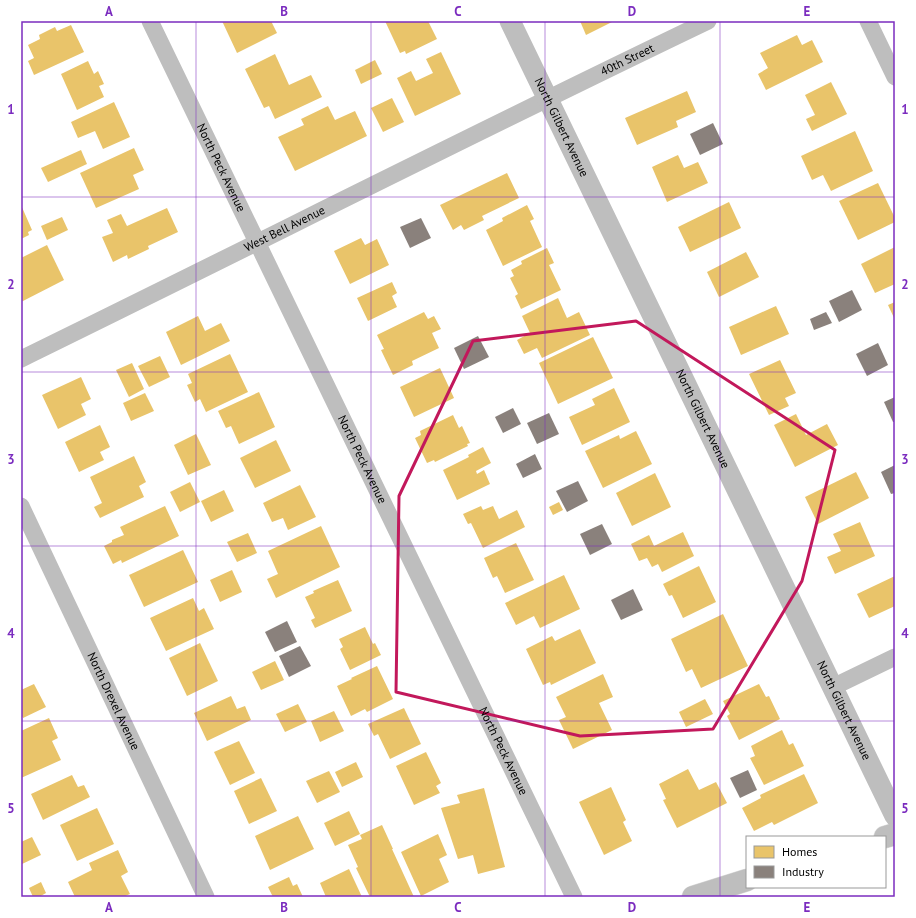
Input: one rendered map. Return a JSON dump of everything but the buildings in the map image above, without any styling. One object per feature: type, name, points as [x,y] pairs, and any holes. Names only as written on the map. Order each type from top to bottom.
[{"type":"main road","points":[[693,897],[746,880]]},
{"type":"street","name":"North Peck Avenue","points":[[150,21],[574,897]]},
{"type":"street","name":"North Gilbert Avenue","points":[[510,21],[895,816]]},
{"type":"street","name":"40th Street","points":[[547,98],[708,21]]},
{"type":"street","points":[[868,21],[895,77]]},
{"type":"street","name":"West Bell Avenue","points":[[21,359],[547,98]]},
{"type":"street","name":"North Drexel Avenue","points":[[21,506],[206,897]]},
{"type":"street","points":[[833,687],[895,658]]},
{"type":"highlighted area","points":[[636,321],[835,450],[802,581],[713,729],[580,736],[396,692],[399,496],[473,341]]}]
